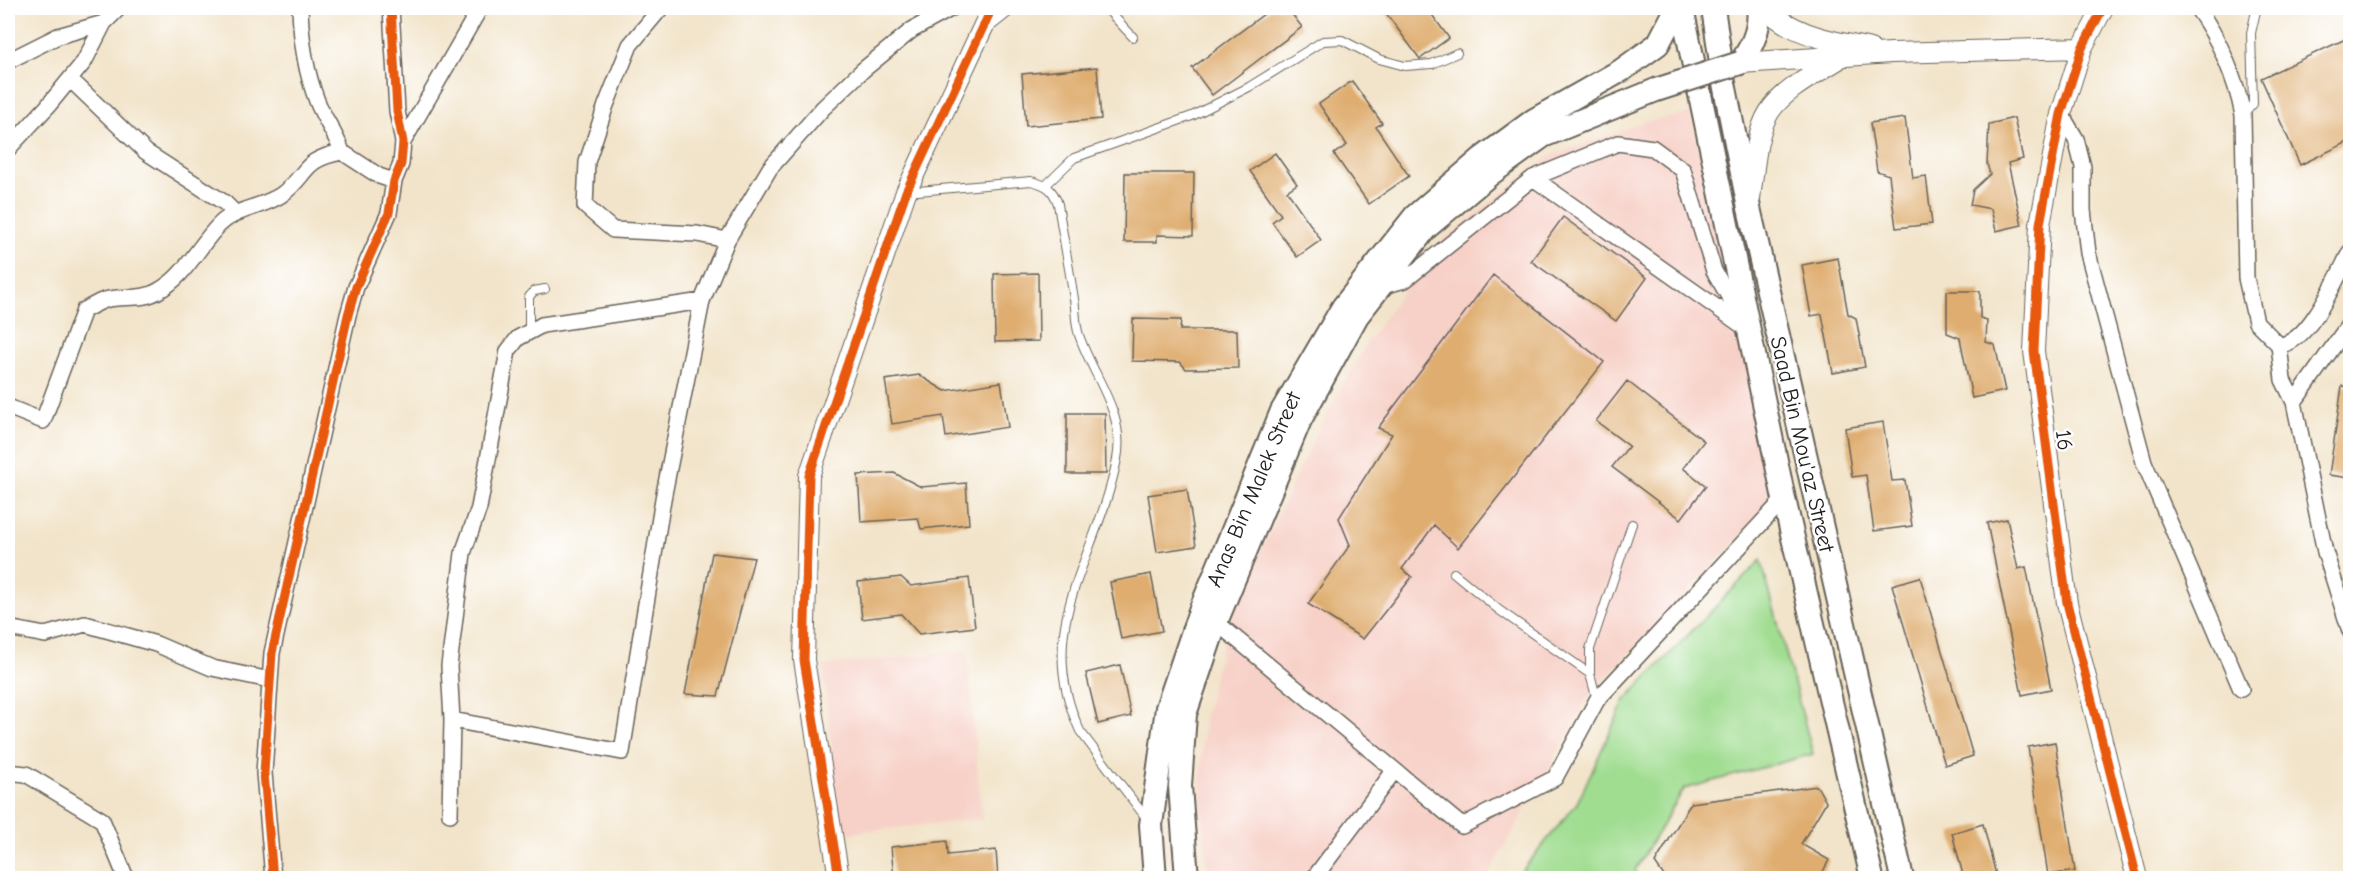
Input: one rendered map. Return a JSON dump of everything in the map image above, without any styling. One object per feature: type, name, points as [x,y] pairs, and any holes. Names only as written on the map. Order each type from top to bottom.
[{"type":"main road","name":"Anas Bin Malek Street","points":[[1155,879],[1151,825],[1167,708],[1200,611],[1282,411],[1343,307],[1415,216],[1481,159],[1534,120],[1622,70],[1658,44],[1677,8]]},
{"type":"main road","name":"Saad Bin Mou'az Street","points":[[1682,8],[1784,499],[1872,879]]},
{"type":"main road","name":"Saad Bin Mou'az Street","points":[[1713,8],[1724,83],[1749,208],[1902,879]]},
{"type":"main road","points":[[1740,63],[1751,48],[1757,31],[1758,8]]},
{"type":"main road","name":"Anas Bin Malek Street","points":[[1187,879],[1180,786],[1185,714],[1216,622],[1300,420],[1357,316],[1426,228],[1489,175],[1543,136],[1656,90],[1740,63]]},
{"type":"street","points":[[8,150],[84,62],[104,23],[119,8]]},
{"type":"street","points":[[300,8],[302,48],[308,76],[317,102],[342,152],[379,176],[394,181]]},
{"type":"street","points":[[273,879],[264,773],[270,680],[279,617],[348,315],[356,287],[389,213],[394,181],[401,164],[403,142],[398,111],[391,8]]},
{"type":"street","points":[[403,142],[480,8]]},
{"type":"street","points":[[661,8],[630,45],[606,105],[587,162],[585,206],[613,230],[697,234],[728,240]]},
{"type":"street","points":[[452,720],[622,752],[663,499],[702,302],[728,240],[770,168],[824,108],[863,70],[912,30],[952,8]]},
{"type":"street","points":[[839,879],[804,660],[808,476],[906,192],[992,8]]},
{"type":"street","points":[[1766,8],[1785,22],[1816,38],[1891,53]]},
{"type":"street","name":"16","points":[[2103,8],[2082,48],[2061,114],[2040,224],[2034,351],[2067,603],[2137,879]]},
{"type":"street","points":[[2197,8],[2206,21],[2238,91],[2243,116],[2246,278],[2256,322],[2279,345],[2283,380],[2294,402],[2325,552],[2350,631]]},
{"type":"street","points":[[8,61],[25,50],[58,36],[104,23]]},
{"type":"street","points":[[1740,63],[1891,53],[2082,48]]},
{"type":"street","points":[[1749,208],[1757,143],[1768,112],[1792,88],[1840,58]]},
{"type":"street","points":[[70,79],[113,123],[146,152],[225,203],[234,212]]},
{"type":"street","points":[[2061,114],[2076,139],[2080,158],[2088,253],[2144,462],[2241,689]]},
{"type":"street","points":[[1382,286],[1405,280],[1533,178],[1618,143],[1653,148],[1683,170],[1714,271],[1748,329]]},
{"type":"street","points":[[8,407],[43,421],[84,310],[105,300],[156,293],[171,283],[193,260],[207,238],[234,212],[258,206],[279,196],[311,162],[342,152]]},
{"type":"street","points":[[1533,178],[1748,329]]},
{"type":"street","points":[[2279,345],[2287,345],[2308,326],[2350,252]]},
{"type":"street","points":[[450,814],[452,720],[449,666],[463,553],[480,501],[503,364],[508,351],[518,338],[529,330],[553,324],[702,302]]},
{"type":"street","points":[[2294,402],[2350,323]]},
{"type":"street","points":[[1216,622],[1462,826],[1555,778],[1597,700],[1784,499]]},
{"type":"street","points":[[8,628],[45,635],[85,624],[156,644],[212,668],[270,680]]},
{"type":"street","points":[[1314,879],[1394,771]]},
{"type":"street","points":[[8,772],[26,774],[102,820],[126,879]]},
{"type":"lane","points":[[977,38],[1014,8]]},
{"type":"lane","points":[[1106,8],[1133,37]]},
{"type":"lane","points":[[2243,116],[2253,104],[2251,33],[2256,11]]},
{"type":"lane","points":[[1046,185],[1074,158],[1192,116],[1249,87],[1323,41],[1342,40],[1379,59],[1405,66],[1432,64],[1457,53]]},
{"type":"lane","points":[[906,192],[1032,181],[1046,185],[1054,192],[1058,204],[1078,334],[1116,419],[1119,440],[1117,459],[1108,493],[1066,613],[1061,660],[1073,716],[1080,731],[1151,825]]},
{"type":"lane","points":[[529,330],[529,297],[534,291],[545,288]]},
{"type":"lane","points":[[1597,700],[1590,674],[1590,649],[1632,524]]},
{"type":"lane","points":[[1454,573],[1499,610],[1590,674]]},
{"type":"shaded area","points":[[1690,113],[1743,333],[1777,498],[1590,694],[1487,878],[1208,878],[1200,783],[1204,718],[1228,622],[1314,438],[1369,339],[1435,246],[1550,156],[1645,122]]},
{"type":"shaded area","points":[[967,650],[982,819],[841,834],[823,666]]},
{"type":"green space","points":[[1761,560],[1813,754],[1684,789],[1635,870],[1639,878],[1516,878],[1577,803],[1625,700]]},
{"type":"building","points":[[1272,8],[1287,8],[1302,27],[1212,95],[1192,68]]},
{"type":"building","points":[[1382,8],[1427,8],[1449,38],[1420,59]]},
{"type":"building","points":[[2350,37],[2350,141],[2300,165],[2261,78]]},
{"type":"building","points":[[1097,67],[1101,119],[1026,126],[1022,74]]},
{"type":"building","points":[[1352,81],[1382,123],[1376,127],[1409,176],[1369,204],[1334,154],[1347,145],[1319,104]]},
{"type":"building","points":[[1905,118],[1913,178],[1926,176],[1932,224],[1896,228],[1889,175],[1877,171],[1870,123]]},
{"type":"building","points":[[2014,118],[2023,159],[2008,163],[2022,225],[1996,231],[1991,209],[1970,205],[1973,190],[1990,174],[1987,164],[1989,124]]},
{"type":"building","points":[[1275,153],[1297,184],[1287,191],[1321,240],[1297,257],[1272,222],[1281,215],[1250,171]]},
{"type":"building","points":[[1125,173],[1194,173],[1193,236],[1157,235],[1157,242],[1124,242]]},
{"type":"building","points":[[1563,217],[1647,278],[1616,321],[1531,261]]},
{"type":"building","points":[[1838,258],[1848,314],[1856,318],[1865,367],[1833,373],[1822,314],[1811,316],[1802,265]]},
{"type":"building","points":[[1038,273],[1039,341],[995,342],[994,274]]},
{"type":"building","points":[[1493,275],[1604,362],[1458,548],[1434,525],[1402,569],[1412,577],[1363,639],[1308,604],[1350,545],[1339,518],[1392,434],[1378,428]]},
{"type":"building","points":[[1947,291],[1980,291],[1980,318],[1987,320],[1986,342],[1995,345],[2005,391],[1972,398],[1960,338],[1947,333]]},
{"type":"building","points":[[1133,319],[1181,320],[1180,330],[1237,330],[1238,368],[1186,369],[1180,362],[1132,361]]},
{"type":"building","points":[[919,375],[945,391],[1001,382],[1008,427],[946,437],[943,416],[892,424],[885,380]]},
{"type":"building","points":[[1627,381],[1704,441],[1683,468],[1706,486],[1681,519],[1612,467],[1629,446],[1596,421]]},
{"type":"building","points":[[2342,386],[2350,387],[2350,478],[2329,475]]},
{"type":"building","points":[[1067,413],[1105,413],[1106,474],[1067,474]]},
{"type":"building","points":[[1883,422],[1892,481],[1905,480],[1912,526],[1874,531],[1866,475],[1852,477],[1845,428]]},
{"type":"building","points":[[894,473],[921,487],[966,483],[969,524],[921,529],[918,518],[861,522],[858,475]]},
{"type":"building","points":[[1187,489],[1196,546],[1157,552],[1148,495]]},
{"type":"building","points":[[2007,519],[2018,569],[2026,567],[2051,689],[2022,695],[1987,523]]},
{"type":"building","points":[[712,553],[754,558],[718,696],[685,694]]},
{"type":"building","points":[[1151,574],[1162,631],[1121,639],[1110,582]]},
{"type":"building","points":[[901,577],[911,586],[969,578],[975,627],[919,634],[901,614],[862,619],[858,582]]},
{"type":"building","points":[[1920,577],[1973,756],[1945,765],[1892,585]]},
{"type":"building","points":[[1120,665],[1131,716],[1098,724],[1086,673]]},
{"type":"building","points":[[2055,742],[2075,871],[2048,875],[2028,747]]},
{"type":"building","points":[[1817,786],[1826,802],[1801,844],[1829,860],[1819,879],[1666,879],[1655,863],[1691,803]]},
{"type":"building","points":[[1983,824],[1997,879],[1964,879],[1952,833]]},
{"type":"building","points":[[947,841],[948,855],[996,850],[998,879],[894,879],[891,847]]},
{"type":"cycle path","points":[[273,878],[264,773],[272,653],[348,315],[356,287],[389,213],[394,181],[401,164],[403,142],[397,111],[391,8]]},
{"type":"cycle path","points":[[839,878],[804,660],[809,476],[906,192],[992,8]]},
{"type":"cycle path","points":[[2103,8],[2082,48],[2061,114],[2040,224],[2034,351],[2067,603],[2137,878]]}]
